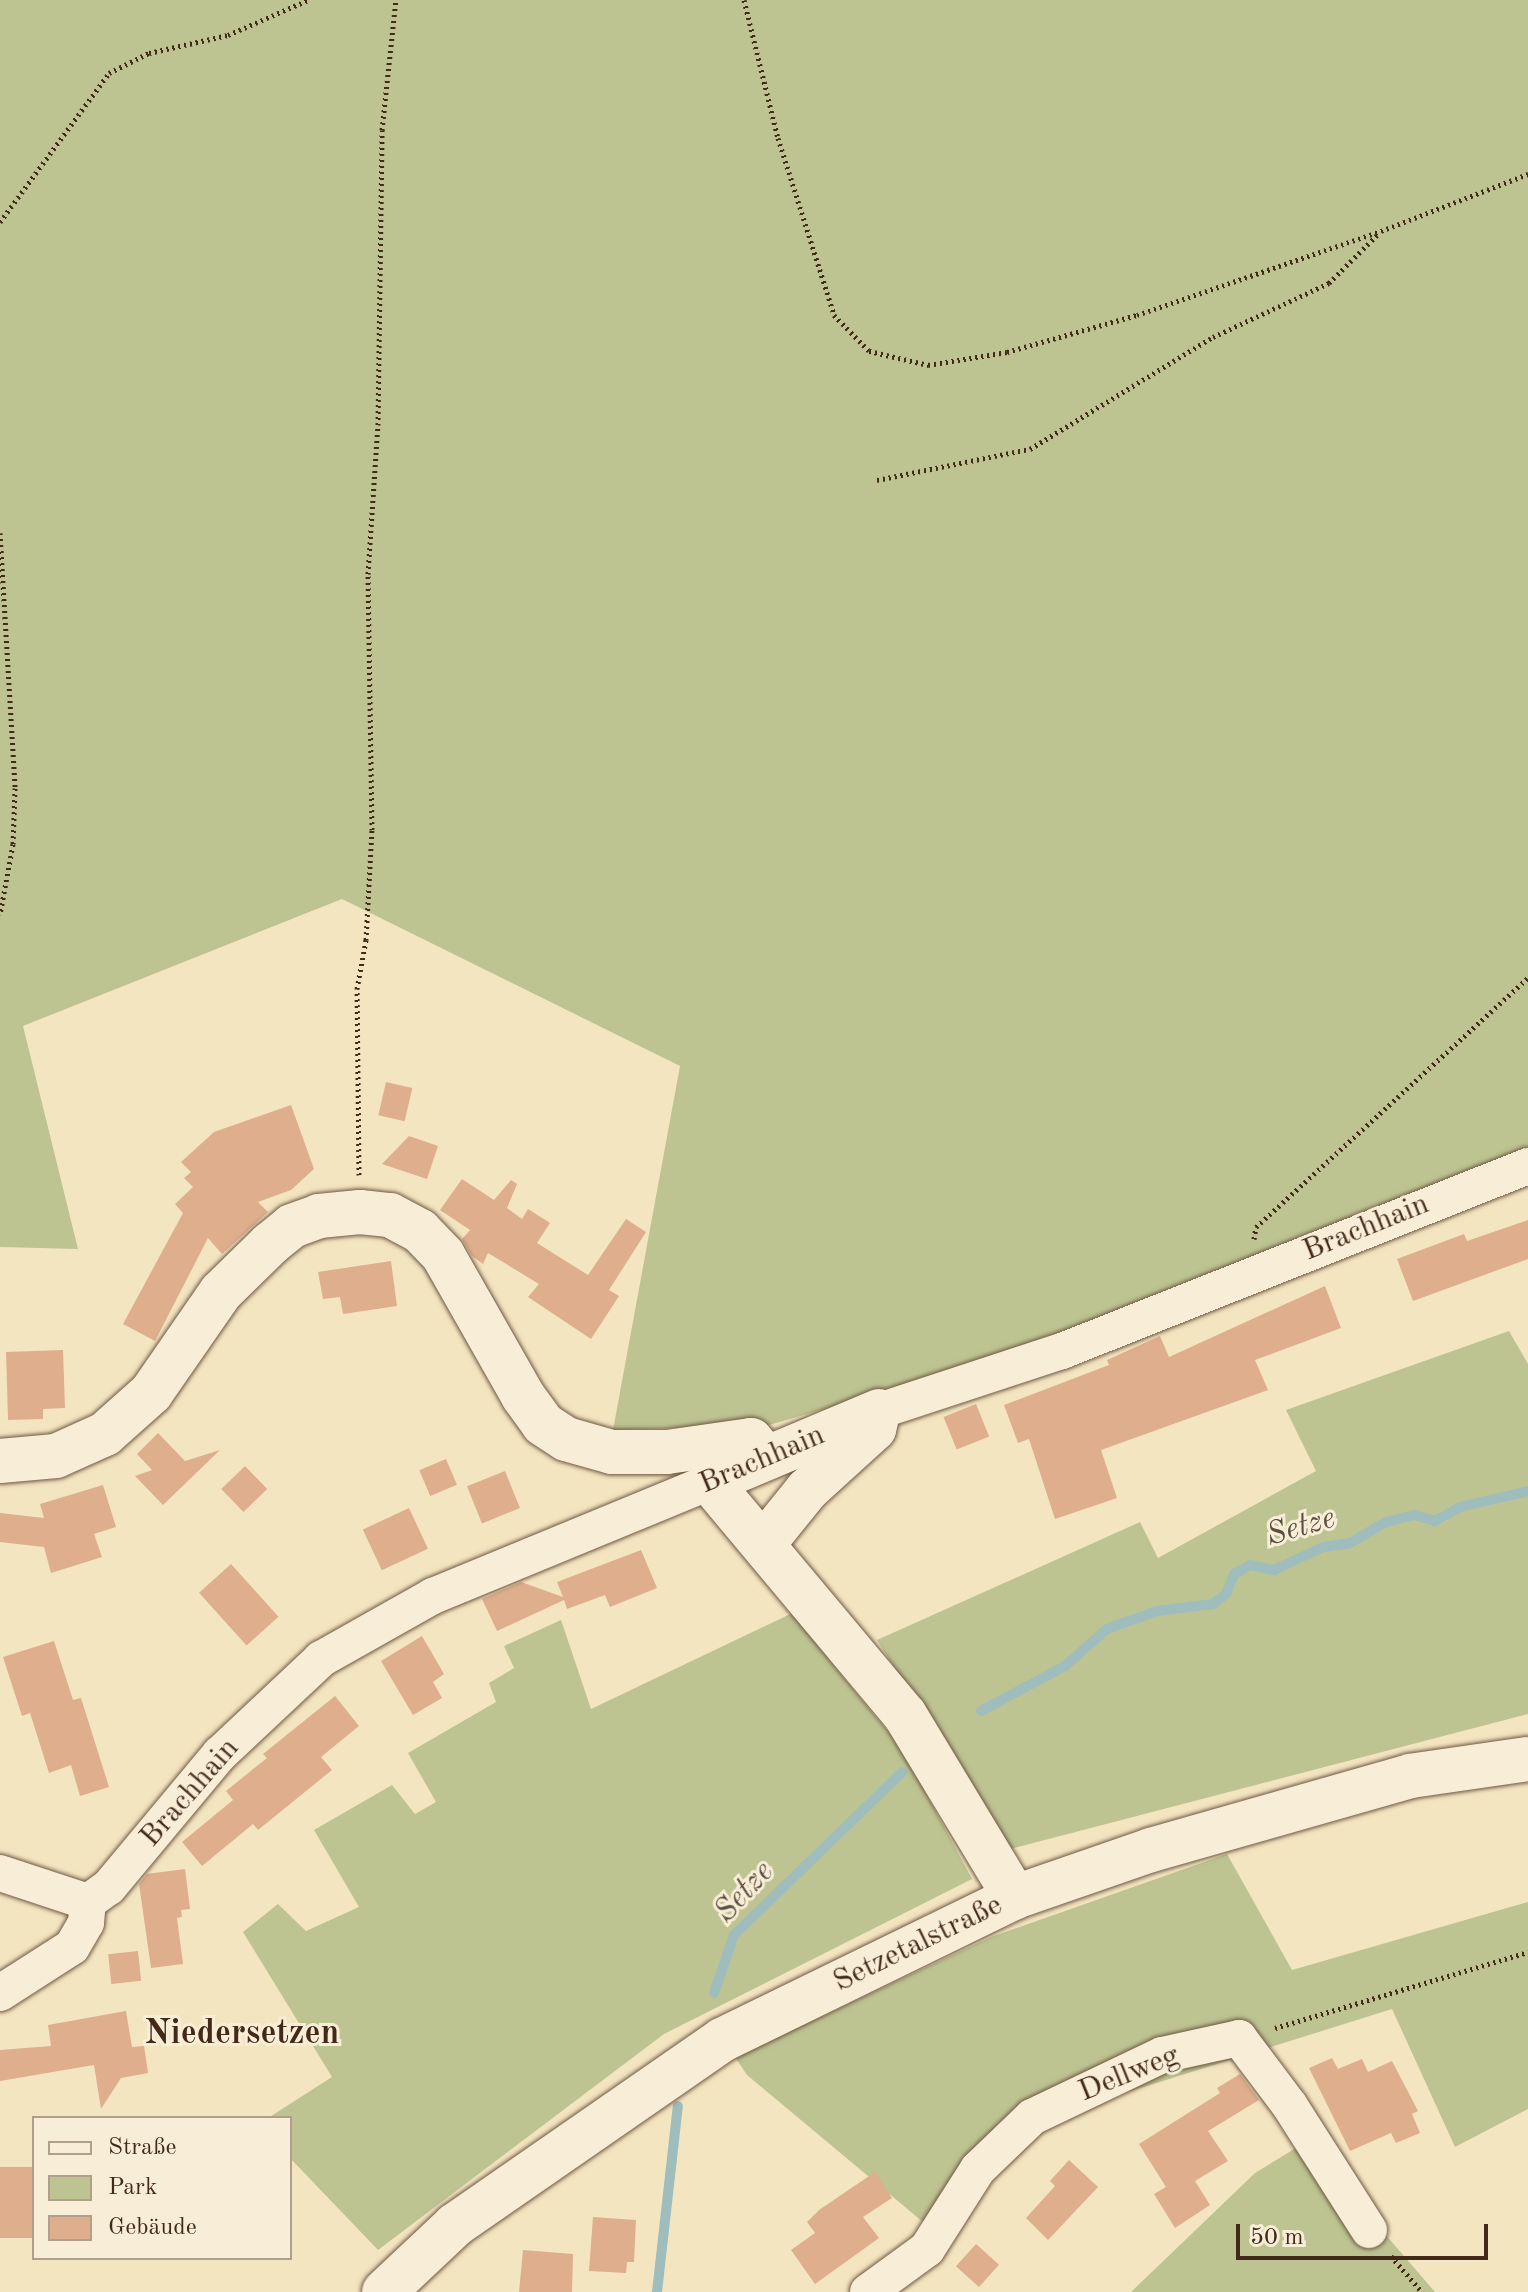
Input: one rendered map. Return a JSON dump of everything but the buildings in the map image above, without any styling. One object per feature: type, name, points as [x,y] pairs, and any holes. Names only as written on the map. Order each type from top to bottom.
[{"type":"street","name":"Brachhain","points":[[88,1902],[109,1887],[220,1754],[321,1659],[433,1596],[879,1411],[1062,1351],[1528,1166]]},
{"type":"street","points":[[0,1461],[56,1456],[105,1434],[151,1393],[221,1292],[270,1244],[292,1226],[319,1216],[360,1212],[390,1215],[420,1231],[436,1247],[523,1396],[543,1424],[566,1439],[612,1452],[667,1452],[751,1440],[766,1457]]},
{"type":"street","points":[[765,1542],[807,1490],[874,1429],[879,1411]]},
{"type":"street","points":[[710,1482],[765,1542],[905,1715],[1015,1897]]},
{"type":"street","name":"Setzetalstraße","points":[[384,2292],[455,2225],[722,2040],[1015,1897],[1151,1850],[1410,1776],[1528,1759]]},
{"type":"street","points":[[0,1873],[88,1902],[86,1923],[72,1947],[0,1993]]},
{"type":"street","points":[[1239,2038],[1369,2230]]},
{"type":"street","name":"Dellweg","points":[[868,2292],[927,2249],[978,2169],[1032,2117],[1162,2055],[1239,2038]]},
{"type":"path","points":[[0,222],[109,73],[149,53],[228,35],[308,0]]},
{"type":"path","points":[[360,1212],[357,989],[366,940],[372,830],[368,574],[378,425],[382,130],[396,0]]},
{"type":"path","points":[[744,0],[778,138],[834,315],[869,351],[928,365],[1007,352],[1137,315],[1381,231],[1528,174]]},
{"type":"path","points":[[877,480],[1030,449],[1213,337],[1329,283],[1381,231]]},
{"type":"path","points":[[0,533],[3,641],[15,788],[13,844],[0,915]]},
{"type":"path","points":[[1248,1275],[1256,1227],[1528,978]]},
{"type":"path","points":[[1239,2038],[1390,1997],[1528,1952]]},
{"type":"path","points":[[1369,2230],[1422,2292]]},
{"type":"green space","points":[[0,0],[1528,0],[1528,1158],[1050,1344],[769,1425],[613,1430],[680,1066],[342,899],[23,1026],[78,1249],[0,1247]]},
{"type":"green space","points":[[1509,1331],[1528,1364],[1528,1714],[1010,1849],[877,1640],[1140,1522],[1158,1558],[1316,1471],[1286,1410]]},
{"type":"green space","points":[[803,1608],[830,1661],[902,1749],[972,1879],[664,2034],[378,2250],[292,2160],[292,2116],[271,2116],[332,2077],[243,1932],[278,1904],[306,1931],[359,1907],[314,1830],[392,1785],[415,1814],[436,1802],[408,1753],[496,1702],[489,1683],[514,1668],[504,1646],[561,1620],[591,1709]]},
{"type":"green space","points":[[1227,1854],[1292,1970],[1528,1902],[1528,2109],[1455,2147],[1392,2009],[1048,2117],[923,2222],[747,2075],[735,2057],[991,1937]]},
{"type":"green space","points":[[1314,2137],[1354,2198],[1435,2292],[1131,2292],[1255,2173]]},
{"type":"waterway","name":"Setze","points":[[981,1711],[1065,1666],[1107,1629],[1157,1611],[1213,1604],[1226,1594],[1234,1574],[1250,1565],[1274,1570],[1323,1547],[1350,1543],[1386,1522],[1415,1515],[1435,1521],[1460,1507],[1528,1491]]},
{"type":"waterway","name":"Setze","points":[[714,1993],[734,1935],[902,1772]]},
{"type":"waterway","name":"Setze","points":[[657,2292],[678,2106]]},
{"type":"district","name":"Niedersetzen","points":[[242,2035]]}]
